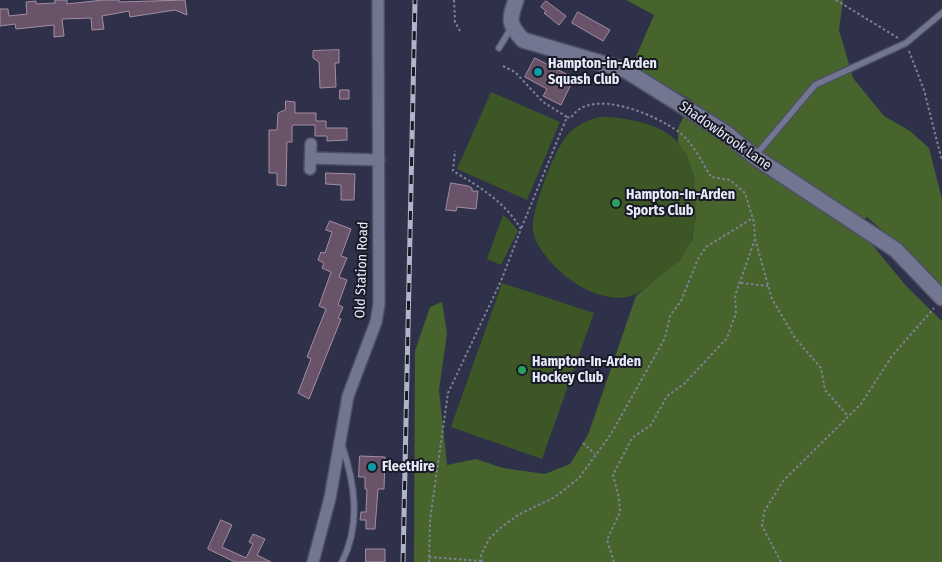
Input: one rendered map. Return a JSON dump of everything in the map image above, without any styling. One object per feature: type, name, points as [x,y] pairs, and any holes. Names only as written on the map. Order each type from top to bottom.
[{"type":"street","name":"Old Station Road","points":[[313,562],[330,498],[348,396],[376,322],[380,280],[378,0]]},
{"type":"street","points":[[511,28],[510,17],[516,0]]},
{"type":"street","name":"Shadowbrook Lane","points":[[511,28],[523,40],[625,70],[726,133],[755,157],[896,250],[939,302]]},
{"type":"street","points":[[312,144],[310,164],[379,160]]},
{"type":"lane","points":[[755,157],[815,86],[906,43],[942,13]]},
{"type":"lane","points":[[499,48],[511,28]]},
{"type":"lane","points":[[340,438],[354,489],[354,519],[349,548],[342,562]]},
{"type":"path","points":[[454,0],[455,22],[460,31]]},
{"type":"path","points":[[836,0],[906,43],[924,90],[942,161]]},
{"type":"path","points":[[503,66],[515,72],[543,102],[571,118],[575,111],[593,102],[643,111],[680,133],[689,142],[711,177],[730,180],[745,192],[772,299],[795,338],[821,368],[825,390],[848,416]]},
{"type":"path","points":[[429,562],[430,520],[448,392],[501,281],[567,116]]},
{"type":"path","points":[[456,151],[453,171],[478,186],[511,212],[521,229]]},
{"type":"path","points":[[429,557],[481,562],[480,557],[489,539],[499,529],[518,515],[555,497],[579,478],[611,434],[665,338],[670,316],[681,301],[698,259],[706,247],[754,218]]},
{"type":"path","points":[[614,562],[607,540],[620,512],[620,498],[613,475],[632,438],[651,425],[667,396],[684,384],[727,338],[736,313],[735,296],[756,239]]},
{"type":"path","points":[[740,283],[768,286]]},
{"type":"path","points":[[781,562],[762,526],[764,512],[783,481],[861,404],[892,356],[939,302]]},
{"type":"path","points":[[583,443],[595,454]]},
{"type":"green space","points":[[626,0],[843,0],[839,30],[853,78],[884,116],[910,131],[929,148],[942,199],[942,288],[909,254],[867,217],[853,232],[869,241],[907,287],[942,321],[942,562],[414,562],[415,351],[430,307],[442,302],[447,333],[439,390],[447,465],[476,459],[503,468],[545,474],[570,464],[588,435],[636,296],[680,260],[692,240],[696,217],[694,177],[687,156],[678,142],[678,128],[692,100],[631,68],[654,15]]},
{"type":"green space","points":[[491,92],[560,122],[527,200],[457,169]]},
{"type":"green space","name":"Hampton-In-Arden Sports Club","points":[[600,117],[642,122],[671,135],[684,151],[693,176],[696,218],[691,241],[686,251],[667,272],[641,291],[627,297],[616,298],[594,293],[573,282],[548,259],[538,245],[533,229],[533,220],[540,195],[551,165],[563,141],[579,125]]},
{"type":"green space","points":[[503,215],[518,231],[501,265],[487,259]]},
{"type":"green space","name":"Hampton-In-Arden Hockey Club","points":[[502,283],[594,313],[542,459],[451,427]]},
{"type":"building","points":[[55,0],[67,0],[67,4],[103,0],[119,0],[119,2],[185,0],[187,15],[175,10],[130,17],[129,11],[102,16],[104,29],[92,30],[91,18],[62,19],[64,36],[54,37],[54,25],[16,29],[15,24],[0,26],[0,9],[8,9],[9,16],[27,14],[26,2],[36,1],[36,4],[55,3]]},
{"type":"building","points":[[546,1],[566,16],[559,25],[544,13],[546,11],[541,7]]},
{"type":"building","points":[[578,12],[610,30],[603,41],[572,23]]},
{"type":"building","points":[[339,50],[339,63],[335,63],[336,87],[320,88],[319,62],[313,58],[313,51]]},
{"type":"building","points":[[535,58],[574,78],[561,105],[543,96],[547,89],[525,77]]},
{"type":"building","points":[[340,90],[349,90],[349,99],[340,99]]},
{"type":"building","points":[[286,101],[295,102],[295,113],[316,113],[316,121],[326,121],[326,128],[347,128],[347,140],[327,141],[327,136],[315,136],[315,125],[292,126],[292,142],[287,142],[286,186],[277,185],[277,173],[269,173],[269,130],[277,130],[278,113],[285,110]]},
{"type":"building","points":[[326,173],[355,174],[354,200],[341,200],[341,185],[326,184]]},
{"type":"building","points":[[451,183],[468,186],[472,188],[472,191],[478,191],[476,209],[457,207],[456,211],[446,210]]},
{"type":"building","points":[[330,221],[351,229],[341,256],[347,258],[339,277],[347,280],[338,305],[343,307],[338,318],[341,319],[309,399],[298,393],[311,359],[307,357],[326,309],[319,306],[331,272],[322,268],[324,263],[318,260],[321,252],[325,253],[332,232],[326,230]]},
{"type":"building","name":"FleetHire","points":[[360,456],[385,457],[384,489],[378,489],[375,529],[366,529],[366,520],[360,520],[361,512],[366,512],[367,489],[365,489],[365,477],[359,477]]},
{"type":"building","points":[[221,520],[232,525],[222,547],[246,558],[253,544],[249,542],[253,534],[265,539],[257,555],[271,562],[235,562],[208,549]]},
{"type":"building","points":[[366,549],[385,549],[385,562],[366,562]]},
{"type":"railway","points":[[403,562],[415,0]]},
{"type":"place","name":"Hampton-in-Arden Squash Club","points":[[538,72]]},
{"type":"place","name":"Hampton-In-Arden Sports Club","points":[[616,203]]},
{"type":"place","name":"Hampton-In-Arden Hockey Club","points":[[522,370]]},
{"type":"place","name":"FleetHire","points":[[372,467]]}]
